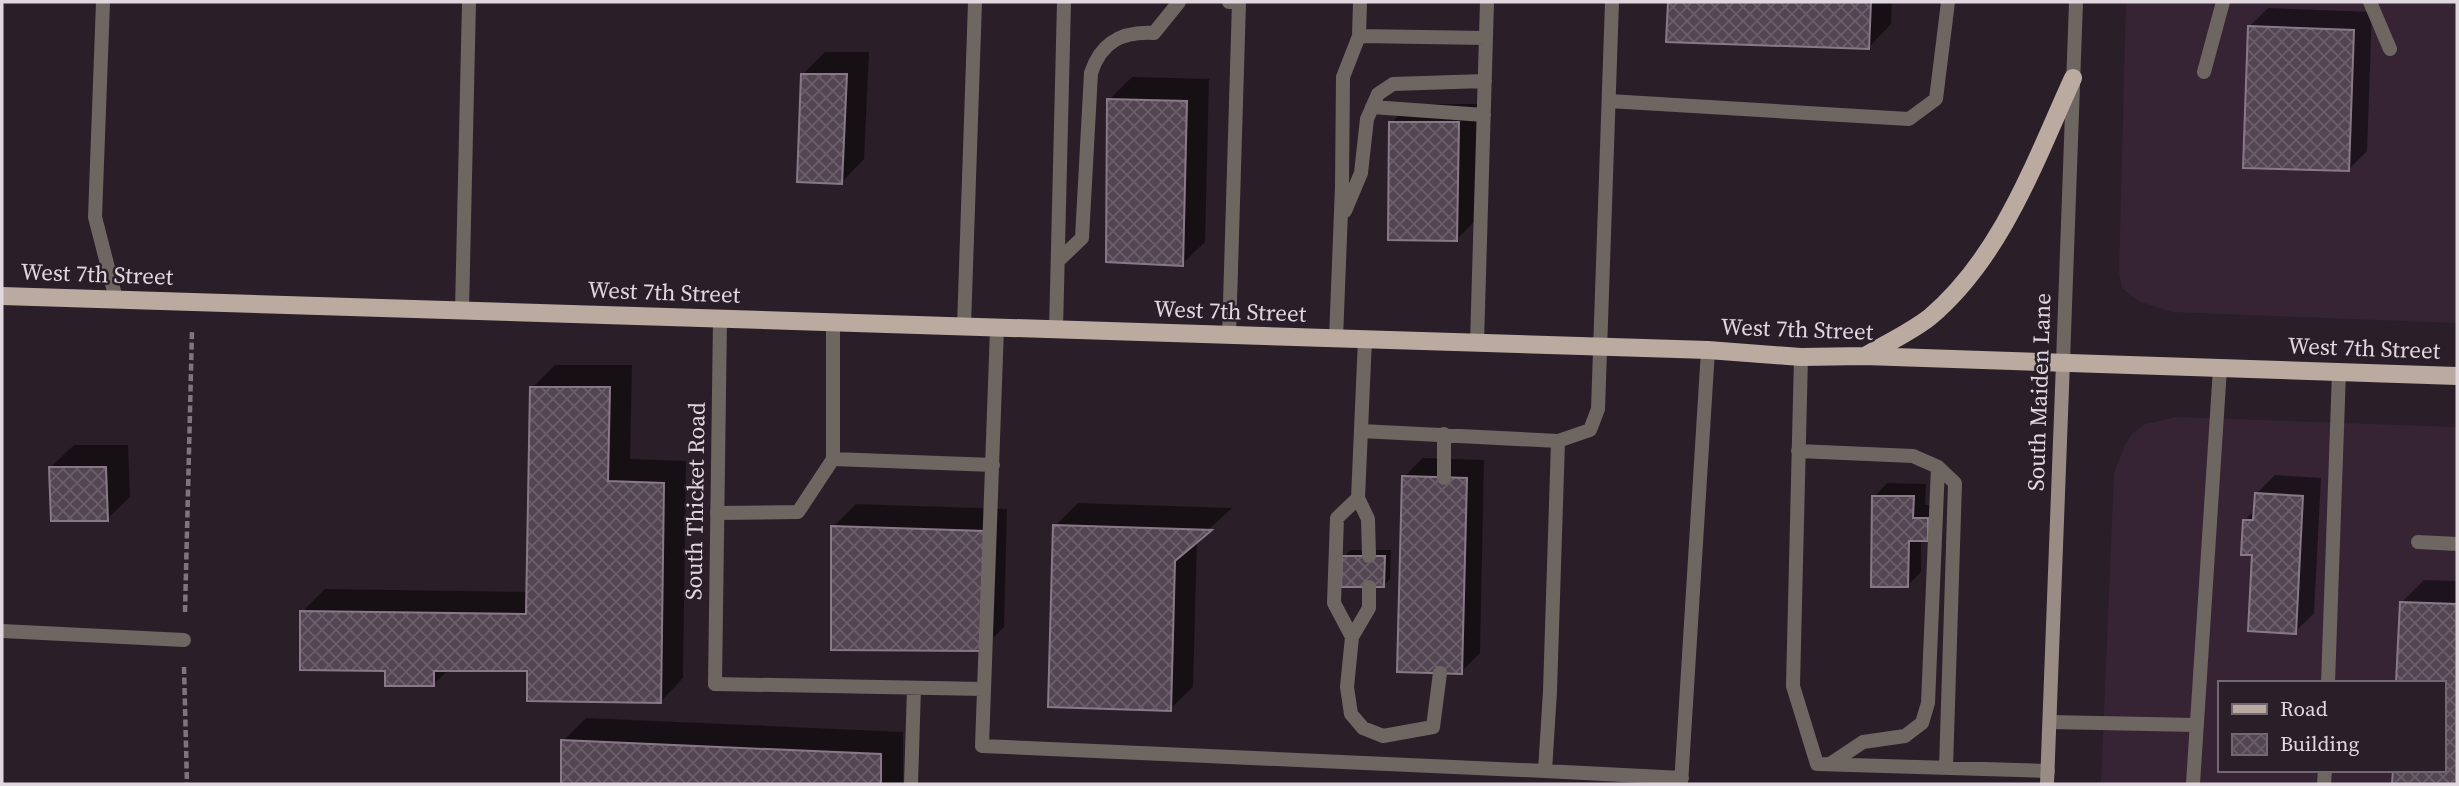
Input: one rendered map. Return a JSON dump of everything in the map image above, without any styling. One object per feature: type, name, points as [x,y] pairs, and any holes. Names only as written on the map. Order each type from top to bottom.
[{"type":"main road","points":[[1865,356],[1930,317],[1961,284],[2008,219],[2073,78]]},
{"type":"main road","name":"West 7th Street","points":[[2,296],[1601,347],[1801,357],[1865,356],[2457,376]]},
{"type":"main road","name":"South Maiden Lane","points":[[2048,778],[2063,362]]},
{"type":"street","points":[[103,2],[95,217],[116,299]]},
{"type":"street","points":[[462,310],[470,2]]},
{"type":"street","points":[[964,326],[975,2]]},
{"type":"street","points":[[1056,330],[1064,2]]},
{"type":"street","points":[[1059,260],[1082,238],[1091,74],[1096,59],[1107,46],[1119,38],[1133,32],[1154,33],[1179,2]]},
{"type":"street","points":[[1229,2],[1239,2],[1229,335]]},
{"type":"street","points":[[1336,339],[1343,77],[1359,36],[1360,2]]},
{"type":"street","points":[[1477,343],[1487,2]]},
{"type":"street","points":[[1360,431],[1558,441],[1590,430],[1598,409],[1612,2]]},
{"type":"street","points":[[1609,101],[1909,119],[1936,99],[1948,2]]},
{"type":"street","name":"South Maiden Lane","points":[[2063,362],[2076,2]]},
{"type":"street","points":[[2204,72],[2223,2]]},
{"type":"street","points":[[2370,2],[2390,50]]},
{"type":"street","points":[[1359,36],[1486,38]]},
{"type":"street","points":[[1341,220],[1361,173],[1367,119],[1378,94],[1393,84],[1485,80]]},
{"type":"street","points":[[1372,107],[1484,115]]},
{"type":"street","name":"South Thicket Road","points":[[720,319],[715,684],[914,688]]},
{"type":"street","points":[[717,513],[798,512],[834,459],[833,323]]},
{"type":"street","points":[[997,328],[982,746],[1545,771],[1682,781],[1708,351]]},
{"type":"street","points":[[1365,340],[1358,498],[1368,519],[1369,556]]},
{"type":"street","points":[[1801,357],[1794,686],[1817,764],[1946,768],[2048,778]]},
{"type":"street","points":[[2193,784],[2220,368]]},
{"type":"street","points":[[2328,681],[2339,372]]},
{"type":"street","points":[[1444,434],[1444,478]]},
{"type":"street","points":[[1545,771],[1558,441]]},
{"type":"street","points":[[1798,451],[1913,456],[1938,467],[1955,484],[1946,768]]},
{"type":"street","points":[[834,459],[993,465]]},
{"type":"street","points":[[1830,764],[1863,742],[1905,736],[1922,723],[1928,703],[1938,467]]},
{"type":"street","points":[[1352,636],[1334,603],[1337,519],[1358,498]]},
{"type":"street","points":[[2418,542],[2457,544]]},
{"type":"street","points":[[1369,587],[1369,608],[1352,636],[1347,687],[1351,714],[1363,728],[1383,736],[1433,727],[1440,673]]},
{"type":"street","points":[[2,632],[184,640]]},
{"type":"street","points":[[911,784],[914,688],[984,689]]},
{"type":"street","points":[[2050,722],[2196,725]]},
{"type":"path","points":[[187,784],[184,640],[193,302]]},
{"type":"shaded area","points":[[2126,2],[2457,2],[2457,323],[2172,312],[2141,302],[2122,288],[2119,272]]},
{"type":"shaded area","points":[[2177,417],[2457,427],[2457,784],[2101,784],[2114,473],[2133,433],[2145,424]]},
{"type":"building","points":[[1668,2],[1871,2],[1869,49],[1666,42]]},
{"type":"building","points":[[2248,26],[2354,30],[2349,171],[2243,168]]},
{"type":"building","points":[[801,74],[847,74],[842,184],[797,182]]},
{"type":"building","points":[[1107,99],[1187,101],[1183,266],[1106,262]]},
{"type":"building","points":[[1389,122],[1459,122],[1457,241],[1388,240]]},
{"type":"building","points":[[530,387],[610,387],[608,481],[664,483],[661,703],[527,701],[527,671],[434,671],[434,686],[385,686],[385,671],[300,670],[300,611],[526,614]]},
{"type":"building","points":[[49,467],[106,467],[108,521],[51,521]]},
{"type":"building","points":[[1402,476],[1467,478],[1462,674],[1397,672]]},
{"type":"building","points":[[2255,493],[2303,496],[2296,634],[2248,631],[2252,555],[2241,555],[2243,520],[2253,520]]},
{"type":"building","points":[[1872,496],[1914,496],[1913,518],[1928,518],[1928,541],[1909,541],[1908,587],[1871,587]]},
{"type":"building","points":[[1053,525],[1212,530],[1175,561],[1171,711],[1048,707]]},
{"type":"building","points":[[831,526],[985,531],[982,651],[831,650]]},
{"type":"building","points":[[1342,556],[1385,556],[1384,587],[1341,587]]},
{"type":"building","points":[[2400,602],[2457,604],[2457,784],[2392,784],[2393,772],[2445,772],[2445,681],[2396,681]]},
{"type":"building","points":[[561,740],[881,754],[881,784],[561,784]]}]
